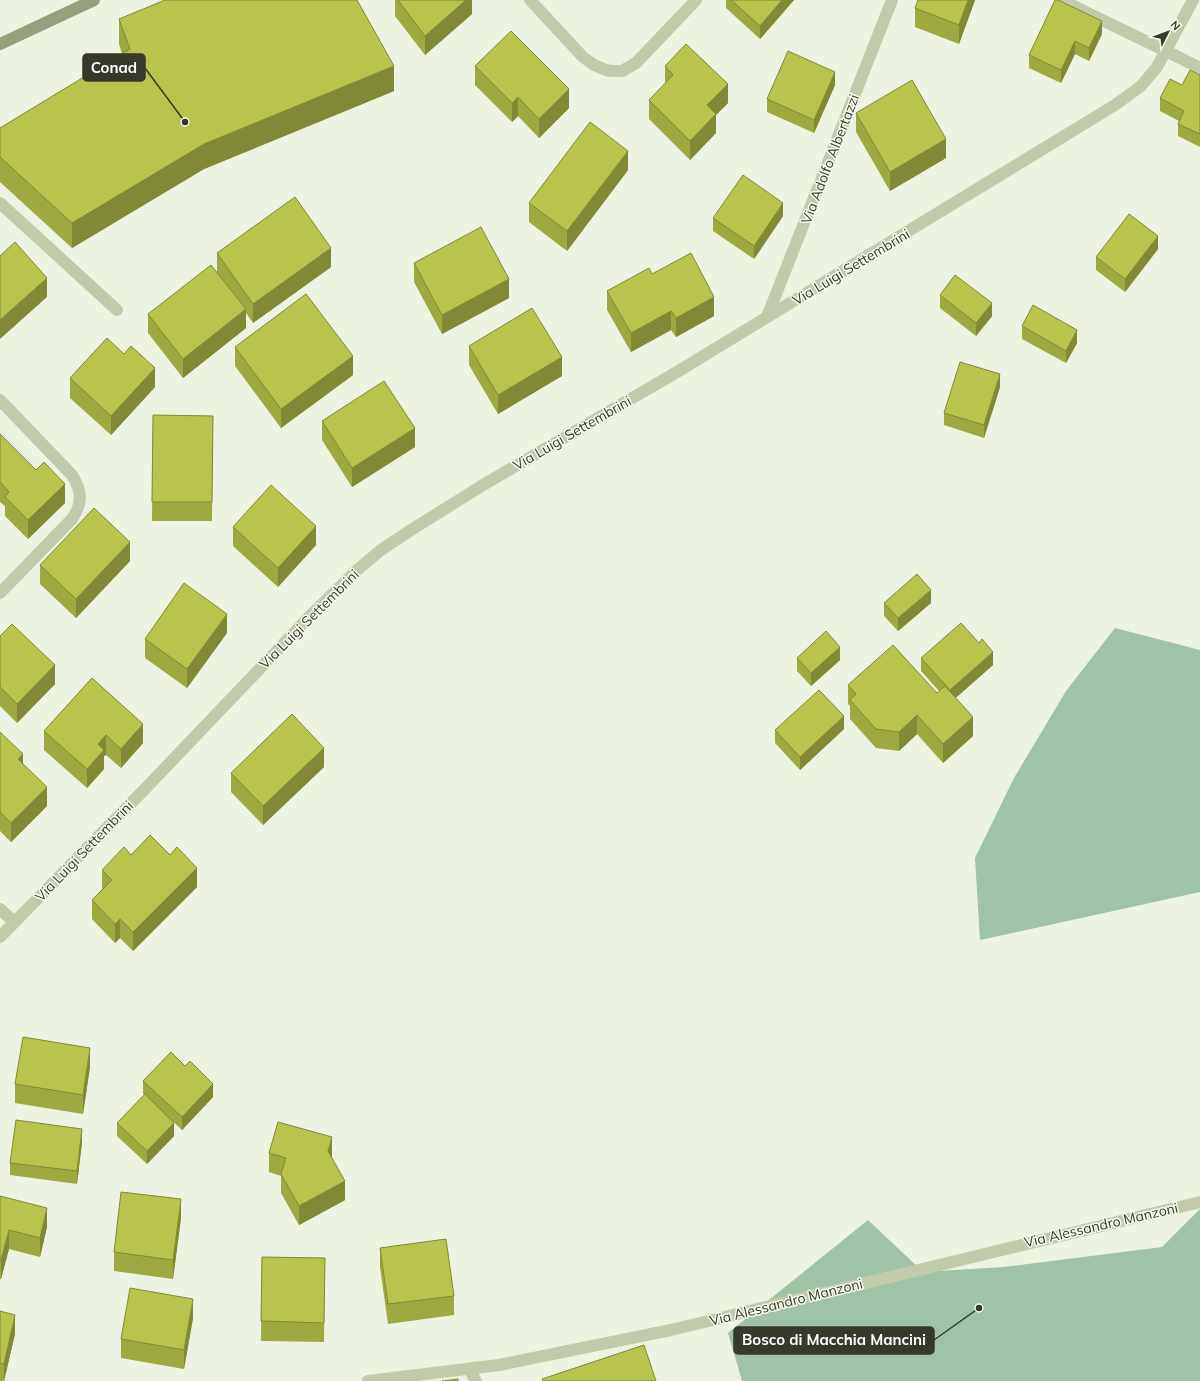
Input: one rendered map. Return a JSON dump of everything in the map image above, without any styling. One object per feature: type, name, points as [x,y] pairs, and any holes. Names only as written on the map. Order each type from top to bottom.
[{"type":"main road","points":[[0,44],[94,0]]},
{"type":"street","points":[[530,0],[583,57],[594,65],[606,70],[622,71],[636,63],[696,0]]},
{"type":"street","name":"Via Adolfo Albertazzi","points":[[767,317],[892,0]]},
{"type":"street","points":[[1061,0],[1200,68]]},
{"type":"street","name":"Via Luigi Settembrini","points":[[0,937],[143,791],[311,615],[357,570],[381,550],[483,485],[677,372],[1115,105],[1135,91],[1148,79],[1157,67],[1193,0]]},
{"type":"street","points":[[0,203],[116,310]]},
{"type":"street","points":[[0,400],[72,475],[78,487],[80,497],[80,506],[72,519],[0,593]]},
{"type":"street","points":[[0,909],[14,922]]},
{"type":"street","name":"Via Alessandro Manzoni","points":[[368,1381],[499,1365],[694,1324],[1200,1202]]},
{"type":"street","points":[[469,1369],[476,1381]]},
{"type":"green space","points":[[1115,628],[1200,650],[1200,892],[980,940],[975,858],[1014,778],[1066,691]]},
{"type":"green space","points":[[1200,1209],[1200,1381],[742,1381],[728,1333],[868,1220],[923,1272],[1004,1267],[1162,1247]]},
{"type":"building","points":[[165,0],[357,0],[394,66],[204,144],[72,223],[0,157],[0,128],[130,49],[119,19]]},
{"type":"building","points":[[398,0],[466,0],[425,36]]},
{"type":"building","points":[[731,0],[782,0],[760,26]]},
{"type":"building","points":[[918,0],[968,0],[959,25],[915,8]]},
{"type":"building","points":[[1055,0],[1058,0],[1102,21],[1089,48],[1075,41],[1061,70],[1029,55]]},
{"type":"building","points":[[511,31],[569,89],[539,119],[518,97],[512,103],[475,66]]},
{"type":"building","points":[[686,44],[728,84],[707,105],[716,114],[690,141],[649,100],[673,75],[665,66]]},
{"type":"building","points":[[788,51],[835,72],[814,120],[767,99]]},
{"type":"building","points":[[1190,70],[1200,75],[1200,134],[1178,124],[1184,111],[1160,98],[1170,79],[1182,85]]},
{"type":"building","points":[[912,80],[946,139],[890,172],[856,113]]},
{"type":"building","points":[[590,122],[628,151],[567,231],[529,203]]},
{"type":"building","points":[[743,175],[783,203],[754,246],[713,218]]},
{"type":"building","points":[[295,197],[331,248],[253,304],[217,253]]},
{"type":"building","points":[[1129,214],[1158,236],[1125,279],[1096,257]]},
{"type":"building","points":[[481,227],[509,279],[442,315],[414,263]]},
{"type":"building","points":[[15,242],[47,278],[0,320],[0,256]]},
{"type":"building","points":[[691,253],[714,297],[676,318],[671,311],[631,333],[607,291],[649,268],[652,274]]},
{"type":"building","points":[[211,265],[246,309],[183,359],[148,314]]},
{"type":"building","points":[[955,275],[992,303],[976,323],[940,295]]},
{"type":"building","points":[[306,294],[353,356],[281,409],[235,347]]},
{"type":"building","points":[[1033,305],[1077,330],[1066,351],[1022,326]]},
{"type":"building","points":[[532,308],[562,357],[498,395],[469,346]]},
{"type":"building","points":[[107,338],[124,354],[131,346],[155,368],[111,416],[70,378]]},
{"type":"building","points":[[960,362],[1000,374],[984,425],[944,413]]},
{"type":"building","points":[[384,381],[415,428],[352,468],[322,421]]},
{"type":"building","points":[[153,415],[213,416],[212,502],[152,502]]},
{"type":"building","points":[[0,434],[36,470],[44,462],[65,484],[28,520],[5,497],[9,492],[0,482]]},
{"type":"building","points":[[271,485],[316,526],[278,568],[233,527]]},
{"type":"building","points":[[94,508],[130,542],[76,599],[40,565]]},
{"type":"building","points":[[917,574],[931,590],[898,618],[884,603]]},
{"type":"building","points":[[184,583],[227,614],[187,669],[145,639]]},
{"type":"building","points":[[961,623],[979,643],[982,639],[993,652],[950,690],[921,658]]},
{"type":"building","points":[[12,624],[55,665],[17,704],[0,687],[0,636]]},
{"type":"building","points":[[826,631],[840,647],[811,673],[797,658]]},
{"type":"building","points":[[893,645],[937,693],[945,686],[973,717],[943,744],[917,715],[899,732],[876,729],[850,700],[856,694],[848,685]]},
{"type":"building","points":[[92,678],[143,724],[121,749],[106,735],[98,744],[104,750],[87,769],[44,731]]},
{"type":"building","points":[[819,690],[844,716],[800,757],[775,730]]},
{"type":"building","points":[[292,714],[324,748],[263,806],[231,773]]},
{"type":"building","points":[[0,732],[23,754],[18,759],[47,787],[11,823],[0,812]]},
{"type":"building","points":[[150,835],[170,855],[177,847],[197,868],[133,932],[120,919],[115,924],[92,900],[112,880],[102,870],[124,847],[131,855]]},
{"type":"building","points":[[23,1037],[90,1048],[83,1095],[15,1084]]},
{"type":"building","points":[[171,1052],[185,1066],[190,1061],[213,1084],[182,1117],[143,1081]]},
{"type":"building","points":[[145,1094],[174,1123],[147,1151],[117,1123]]},
{"type":"building","points":[[16,1120],[82,1129],[77,1171],[10,1163]]},
{"type":"building","points":[[278,1122],[332,1137],[328,1151],[345,1181],[299,1206],[281,1174],[286,1158],[269,1153]]},
{"type":"building","points":[[121,1192],[181,1199],[173,1260],[114,1252]]},
{"type":"building","points":[[0,1196],[47,1208],[40,1238],[9,1230],[1,1260],[0,1260]]},
{"type":"building","points":[[446,1239],[454,1296],[388,1304],[380,1248]]},
{"type":"building","points":[[262,1257],[325,1258],[324,1323],[261,1321]]},
{"type":"building","points":[[130,1288],[193,1299],[184,1350],[121,1339]]},
{"type":"building","points":[[0,1311],[15,1315],[4,1364],[0,1363]]},
{"type":"building","points":[[644,1345],[656,1381],[543,1381],[542,1379]]},
{"type":"building","points":[[458,1379],[458,1381],[442,1381]]},
{"type":"place","name":"Conad","points":[[185,122]]},
{"type":"place","name":"Bosco di Macchia Mancini","points":[[979,1308]]}]
